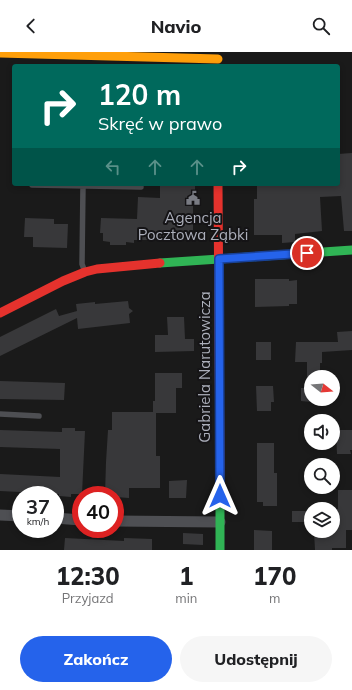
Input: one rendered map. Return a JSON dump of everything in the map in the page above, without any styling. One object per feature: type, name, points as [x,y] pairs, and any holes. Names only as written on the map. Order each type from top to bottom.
[{"type":"street","points":[[0,53],[218,59]]},
{"type":"street","name":"Gabriela Narutowicza","points":[[218,186],[220,550]]},
{"type":"street","points":[[0,313],[63,281],[97,269],[352,250]]},
{"type":"street","points":[[0,515],[12,516]]},
{"type":"street","points":[[124,521],[220,522]]},
{"type":"lane","points":[[85,272],[82,264],[83,186],[141,187]]},
{"type":"lane","points":[[0,414],[39,416]]},
{"type":"building","points":[[352,153],[352,231],[344,231],[341,196],[320,197],[322,231],[295,234],[295,242],[282,243],[282,235],[254,235],[254,199],[257,199],[257,186],[340,186],[340,154]]},
{"type":"building","points":[[160,186],[195,186],[195,203],[193,203],[193,240],[134,240],[134,243],[126,242],[126,245],[110,245],[110,242],[103,241],[103,233],[100,233],[101,218],[137,219],[138,197],[160,198]]},
{"type":"building","points":[[25,218],[54,219],[54,224],[68,224],[67,248],[33,247],[33,237],[24,237]]},
{"type":"building","points":[[255,279],[297,280],[297,304],[289,304],[289,306],[255,307]]},
{"type":"building","points":[[128,301],[129,308],[133,311],[129,314],[130,323],[78,329],[77,318],[0,356],[0,337],[56,309],[59,316],[77,311],[76,304]]},
{"type":"building","points":[[167,317],[184,317],[185,339],[194,339],[194,351],[155,352],[155,335],[168,335]]},
{"type":"building","points":[[352,331],[352,350],[322,352],[322,363],[320,363],[320,370],[307,370],[307,362],[295,362],[296,342],[338,342],[337,332]]},
{"type":"building","points":[[256,342],[271,342],[271,360],[256,360]]},
{"type":"building","points":[[155,373],[182,373],[182,388],[176,388],[176,413],[156,413],[156,456],[160,456],[160,488],[129,488],[129,498],[124,498],[124,486],[105,486],[108,430],[112,430],[112,412],[153,412],[153,401],[155,401]]},
{"type":"building","points":[[0,381],[65,383],[64,400],[0,399]]},
{"type":"building","points":[[256,386],[273,386],[274,402],[271,402],[271,411],[257,411]]},
{"type":"building","points":[[301,388],[304,388],[304,401],[301,401]]},
{"type":"building","points":[[62,428],[75,428],[75,431],[85,431],[82,486],[72,486],[71,497],[64,496],[64,486],[12,486],[12,492],[0,491],[0,474],[60,477],[60,449],[0,447],[0,430],[62,432]]},
{"type":"building","points":[[340,430],[352,430],[351,454],[337,454],[337,450],[340,450]]},
{"type":"building","points":[[257,443],[274,443],[274,473],[277,473],[277,506],[263,506],[263,502],[257,502]]},
{"type":"building","points":[[187,480],[186,498],[169,498],[169,481]]},
{"type":"building","points":[[340,490],[352,490],[352,530],[346,530],[346,548],[315,550],[314,538],[340,538],[340,502],[338,502],[338,494],[340,494]]},
{"type":"building","points":[[292,511],[304,511],[304,522],[292,522]]},
{"type":"building","points":[[254,530],[272,531],[272,550],[254,550]]},
{"type":"building","points":[[183,533],[203,534],[203,545],[183,544]]},
{"type":"building","points":[[65,538],[124,541],[124,538],[152,539],[152,550],[64,550]]},
{"type":"traffic: fast","points":[[160,263],[352,250]]},
{"type":"traffic: fast","points":[[220,475],[220,550]]},
{"type":"traffic: slow","points":[[0,53],[218,59]]},
{"type":"traffic: jam","points":[[218,186],[220,475]]},
{"type":"traffic: jam","points":[[0,313],[63,281],[85,272],[97,269],[160,263]]},
{"type":"place","name":"Agencja Pocztowa Ząbki","points":[[193,198]]},
{"type":"route","points":[[220,496],[219,259],[307,253]]}]
